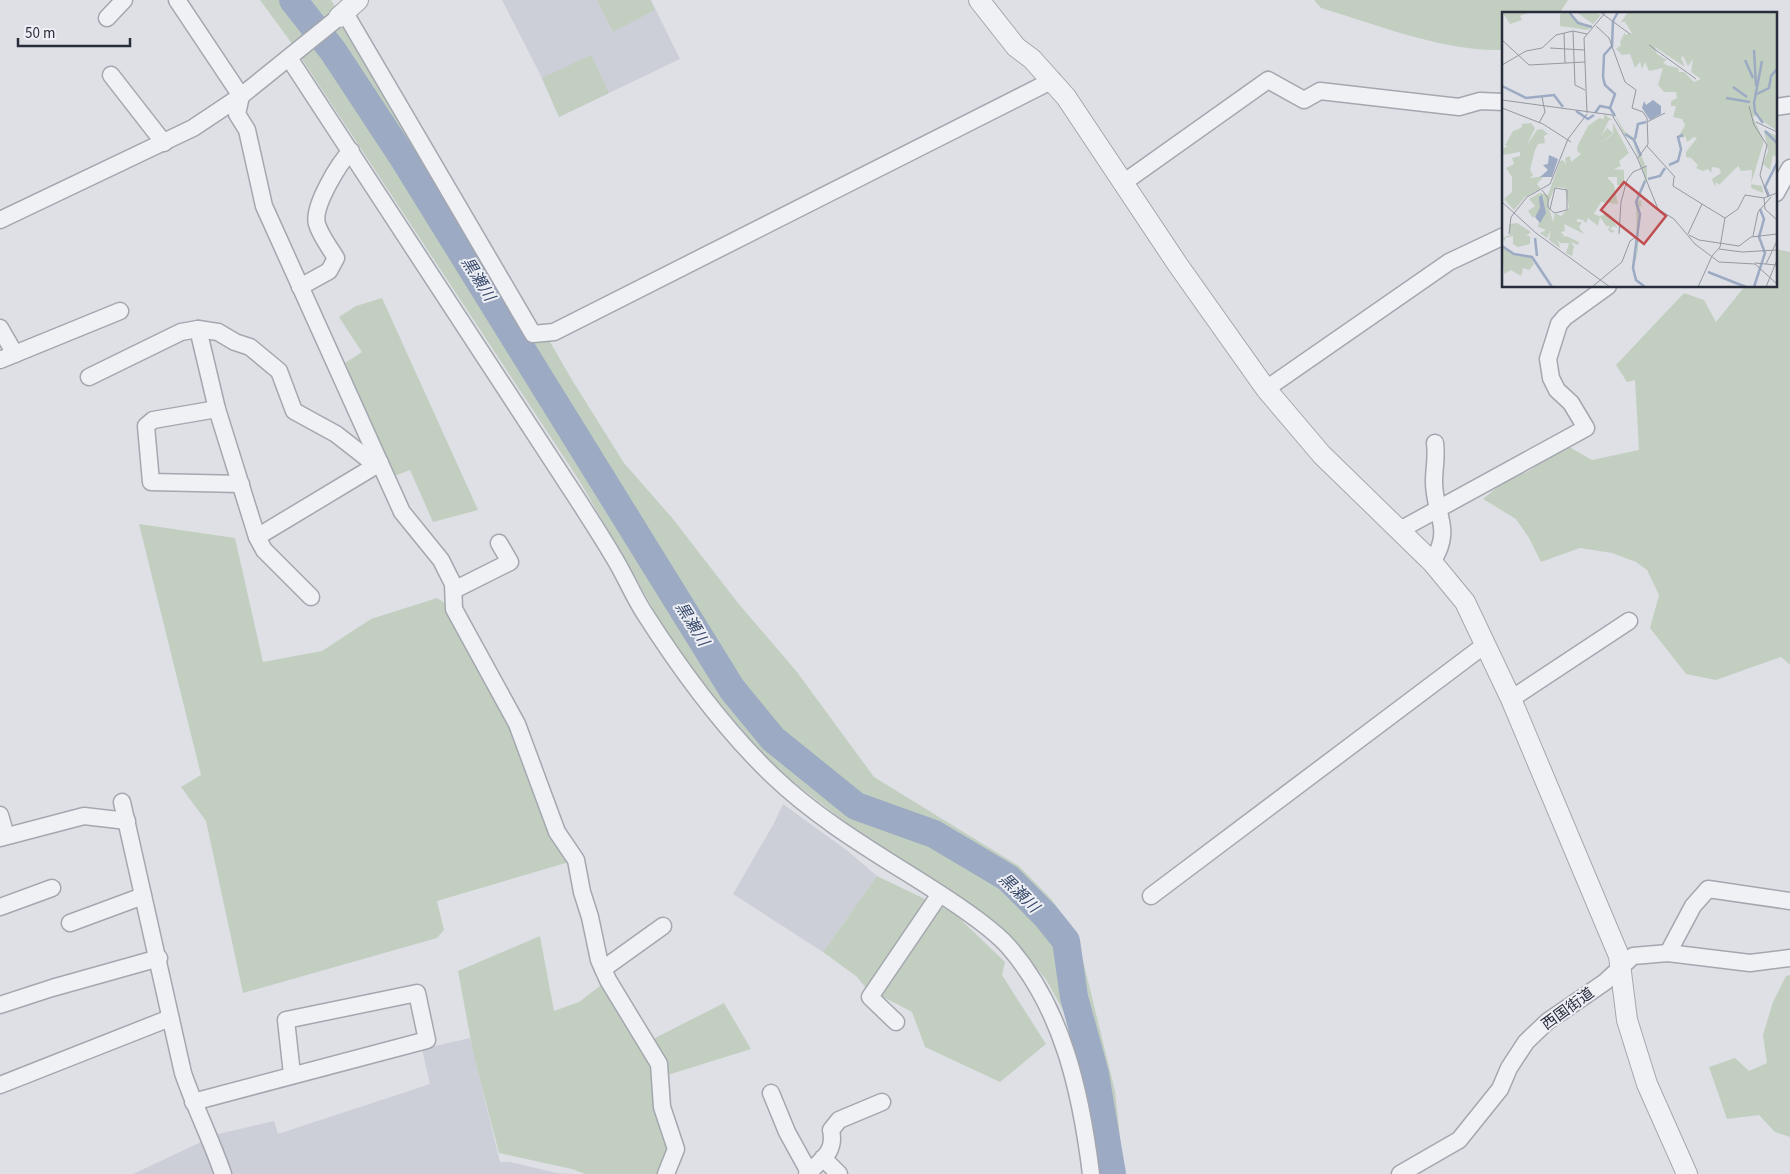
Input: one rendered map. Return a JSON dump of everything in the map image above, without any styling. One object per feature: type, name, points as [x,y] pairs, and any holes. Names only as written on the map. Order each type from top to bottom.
[{"type":"street","points":[[107,18],[124,0]]},
{"type":"street","points":[[177,0],[241,96],[237,114],[247,130],[264,206],[402,512],[441,560],[453,584],[454,608],[517,724],[558,832],[576,860],[582,892],[604,969],[658,1064],[662,1107],[676,1150],[666,1174]]},
{"type":"street","points":[[979,0],[1016,47],[1032,58],[1054,80],[1266,389],[1322,456],[1432,562],[1465,602],[1511,699],[1613,942],[1621,967],[1627,1020],[1646,1084],[1687,1174]]},
{"type":"street","points":[[0,220],[194,128],[241,96],[348,10],[533,334],[554,332],[1054,80]]},
{"type":"street","points":[[292,56],[351,151],[578,500],[614,557],[644,613],[696,688],[773,776],[810,808],[858,843],[940,894],[1008,945],[1047,1002],[1068,1056],[1085,1128],[1090,1174]]},
{"type":"street","points":[[111,75],[164,143]]},
{"type":"street","points":[[1123,183],[1268,80],[1304,100],[1320,91],[1459,107],[1480,101],[1502,102]]},
{"type":"street","points":[[300,288],[329,271],[336,258],[317,224],[316,211],[343,159],[351,151]]},
{"type":"street","points":[[1778,189],[1790,168]]},
{"type":"street","points":[[1266,389],[1449,262],[1502,237]]},
{"type":"street","points":[[1398,531],[1586,428],[1572,403],[1557,390],[1551,378],[1548,359],[1559,324],[1565,317],[1605,288]]},
{"type":"street","points":[[0,328],[8,357],[120,311]]},
{"type":"street","points":[[89,377],[181,332],[198,329],[218,332],[235,342],[250,347],[279,372],[294,411],[336,434],[368,458],[380,463]]},
{"type":"street","points":[[198,329],[217,409],[257,537],[264,550],[312,597]]},
{"type":"street","points":[[217,409],[153,420],[146,426],[151,482],[241,484]]},
{"type":"street","points":[[1432,562],[1442,547],[1443,533],[1434,483],[1438,459],[1436,442]]},
{"type":"street","points":[[257,537],[380,463]]},
{"type":"street","points":[[454,590],[510,562],[499,543]]},
{"type":"street","points":[[1511,699],[1629,621]]},
{"type":"street","points":[[1151,896],[1486,644]]},
{"type":"street","points":[[122,802],[159,958],[170,1018],[193,1102],[210,1138],[223,1174]]},
{"type":"street","points":[[0,815],[3,837],[84,816],[127,821]]},
{"type":"street","points":[[0,907],[52,888]]},
{"type":"street","points":[[1668,953],[1693,906],[1708,889],[1790,901]]},
{"type":"street","points":[[896,1022],[870,997],[940,894]]},
{"type":"street","points":[[70,923],[143,896]]},
{"type":"street","points":[[604,969],[663,926]]},
{"type":"street","name":"西国街道","points":[[1400,1174],[1459,1140],[1500,1089],[1508,1068],[1526,1042],[1548,1021],[1605,982],[1633,956],[1668,953],[1750,963],[1790,958]]},
{"type":"street","points":[[0,1005],[52,988],[159,958]]},
{"type":"street","points":[[193,1102],[292,1074],[427,1040],[417,993],[286,1020],[292,1074]]},
{"type":"street","points":[[0,1085],[170,1018]]},
{"type":"street","points":[[771,1093],[787,1132],[808,1173],[823,1158],[834,1143],[831,1130],[839,1120],[882,1102]]},
{"type":"street","points":[[823,1158],[839,1174]]},
{"type":"shaded area","points":[[502,0],[651,0],[680,59],[559,117],[540,74]]},
{"type":"shaded area","points":[[783,804],[849,852],[877,876],[823,952],[733,894]]},
{"type":"shaded area","points":[[470,1038],[500,1162],[510,1162],[557,1173],[574,1174],[133,1174],[218,1134],[274,1121],[278,1134],[430,1084],[422,1049]]},
{"type":"green space","points":[[260,0],[331,0],[396,107],[527,332],[549,340],[624,463],[673,519],[738,603],[797,672],[874,777],[1019,866],[1052,900],[1077,936],[1115,1091],[1124,1174],[1098,1174],[1084,1064],[1066,1016],[1047,981],[1017,943],[960,897],[878,847],[767,762],[678,652],[579,480],[290,41]]},
{"type":"green space","points":[[597,0],[650,0],[655,10],[613,32]]},
{"type":"green space","points":[[1314,0],[1568,0],[1560,12],[1502,12],[1502,50],[1458,47],[1435,42],[1321,8]]},
{"type":"green space","points":[[591,55],[609,93],[559,117],[542,78]]},
{"type":"green space","points":[[1778,249],[1790,252],[1790,665],[1781,657],[1716,680],[1686,674],[1650,628],[1659,595],[1647,570],[1636,562],[1612,553],[1580,548],[1541,562],[1529,538],[1516,519],[1483,499],[1506,480],[1529,471],[1566,445],[1592,460],[1639,450],[1635,380],[1627,382],[1616,365],[1684,293],[1704,300],[1716,322],[1743,288],[1778,288]]},
{"type":"green space","points":[[382,298],[478,510],[433,522],[410,470],[387,479],[337,368],[362,352],[339,317],[356,306]]},
{"type":"green space","points":[[139,524],[235,538],[263,662],[322,651],[371,619],[437,598],[454,609],[576,860],[437,901],[444,930],[437,938],[243,993],[206,821],[181,787],[201,775]]},
{"type":"green space","points":[[877,876],[954,913],[1005,962],[1002,975],[1046,1044],[1000,1082],[925,1047],[912,1012],[866,988],[856,976],[823,952]]},
{"type":"green space","points":[[540,936],[554,1011],[579,1002],[608,980],[651,1040],[724,1003],[751,1049],[661,1077],[676,1149],[666,1174],[585,1174],[572,1169],[499,1153],[473,1052],[458,971]]},
{"type":"green space","points":[[1790,975],[1790,1137],[1775,1132],[1759,1115],[1727,1119],[1709,1067],[1735,1058],[1749,1071],[1767,1063],[1763,1035],[1773,1002],[1786,976]]},
{"type":"waterway","name":"黒瀬川","points":[[293,0],[333,51],[402,156],[732,689],[773,739],[856,806],[934,834],[1008,878],[1046,916],[1066,941],[1074,997],[1095,1074],[1112,1174]]}]
